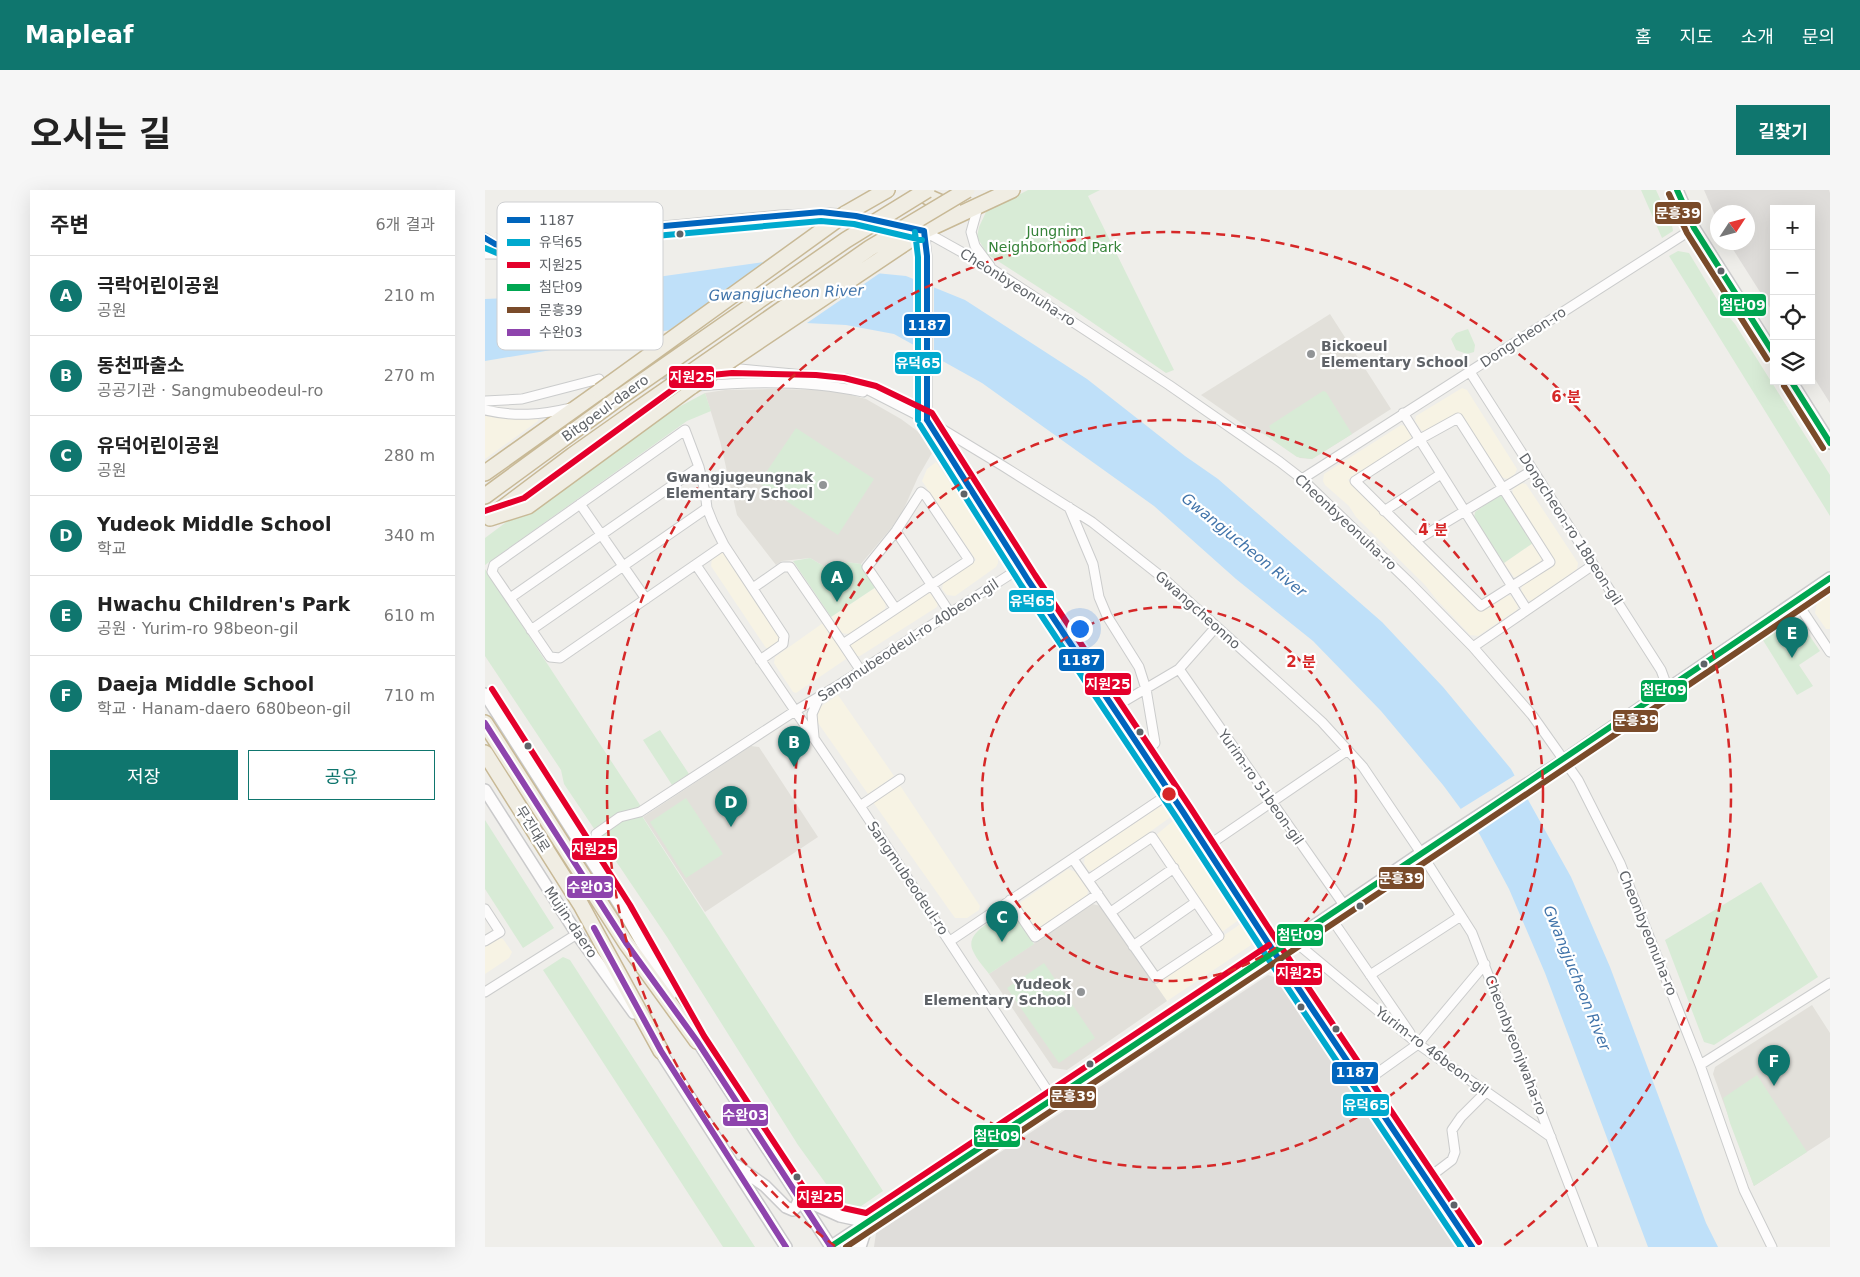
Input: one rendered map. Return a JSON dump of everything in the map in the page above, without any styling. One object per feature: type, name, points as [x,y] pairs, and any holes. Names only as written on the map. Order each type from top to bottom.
[{"type":"highway","points":[[663,341],[845,214],[887,190]]},
{"type":"highway","points":[[923,190],[928,197],[949,208],[978,207]]},
{"type":"highway","name":"Bitgoeul-daero","points":[[485,496],[623,395],[846,240],[927,190]]},
{"type":"highway","name":"Bitgoeul-daero","points":[[487,520],[573,455],[870,248],[967,190]]},
{"type":"highway","points":[[487,520],[527,506],[692,386],[924,231],[1012,190]]},
{"type":"highway","points":[[485,473],[578,406],[600,385],[650,350]]},
{"type":"highway","points":[[485,483],[510,468],[546,451]]},
{"type":"highway","name":"무진대로","points":[[485,723],[626,943],[697,1041]]},
{"type":"highway","name":"무진대로","points":[[485,753],[581,905]]},
{"type":"highway","name":"Mujin-daero","points":[[581,905],[661,1051]]},
{"type":"street","points":[[1677,190],[1694,228],[1770,348]]},
{"type":"street","points":[[978,207],[971,232],[975,246],[992,269]]},
{"type":"street","name":"Cheonbyeonuha-ro","points":[[663,226],[780,215],[830,213],[845,214],[924,231],[992,269],[1169,384],[1302,479],[1473,647],[1532,715],[1585,793],[1620,863],[1700,1065],[1744,1190],[1772,1247]]},
{"type":"street","name":"Dongcheon-ro","points":[[1302,479],[1694,228]]},
{"type":"street","points":[[924,231],[927,256],[927,420],[1020,568],[1472,1247]]},
{"type":"street","points":[[485,238],[497,245]]},
{"type":"street","points":[[740,369],[847,379],[927,420]]},
{"type":"street","name":"Dongcheon-ro 18beon-gil","points":[[1470,372],[1661,670],[1668,689]]},
{"type":"street","points":[[692,386],[733,382],[816,384],[873,394]]},
{"type":"street","points":[[485,401],[522,399],[600,385]]},
{"type":"street","points":[[1794,385],[1830,443]]},
{"type":"street","points":[[485,410],[526,416],[578,406]]},
{"type":"street","points":[[1403,413],[1527,610]]},
{"type":"street","points":[[1458,418],[1550,562],[1481,606],[1355,481],[1420,439],[1458,418]]},
{"type":"street","name":"Gwangcheonno","points":[[927,420],[1092,522],[1163,578],[1322,722],[1363,767],[1425,850]]},
{"type":"street","points":[[724,545],[560,658],[550,657],[492,572],[494,565],[685,430],[699,467],[707,508],[724,545],[784,636],[783,644],[760,660]]},
{"type":"street","points":[[510,598],[699,467]]},
{"type":"street","points":[[1415,542],[1533,470]]},
{"type":"street","points":[[1384,511],[1441,474]]},
{"type":"street","points":[[843,644],[969,560],[927,496],[921,492],[867,567],[895,608]]},
{"type":"street","points":[[580,504],[646,598]]},
{"type":"street","points":[[1069,507],[1093,564],[1099,597],[1107,616],[1139,667],[1146,689],[1155,743],[1144,754]]},
{"type":"street","points":[[531,630],[707,508]]},
{"type":"street","points":[[895,530],[933,584],[950,613]]},
{"type":"street","name":"Sangmubeodeul-ro","points":[[696,565],[860,806],[1053,1099]]},
{"type":"street","points":[[1473,647],[1593,566]]},
{"type":"street","points":[[753,588],[783,567],[790,568],[861,671]]},
{"type":"street","name":"Sangmubeodeul-ro 40beon-gil","points":[[596,834],[620,817],[640,812],[1020,568]]},
{"type":"street","points":[[485,694],[623,910],[697,1041],[830,1247],[1293,940],[1425,850],[1553,768],[1830,578]]},
{"type":"street","points":[[1796,601],[1827,639],[1830,652]]},
{"type":"street","points":[[1113,708],[1179,669],[1216,627]]},
{"type":"street","name":"Yurim-ro 51beon-gil","points":[[1179,669],[1344,905]]},
{"type":"street","points":[[814,739],[812,714],[819,698]]},
{"type":"street","points":[[1206,847],[1348,750]]},
{"type":"street","points":[[860,806],[900,779]]},
{"type":"street","name":"Mujin-daero","points":[[485,790],[577,934],[661,1051],[787,1247]]},
{"type":"street","points":[[950,941],[1170,793]]},
{"type":"street","points":[[1073,859],[1155,978],[1219,936],[1153,837],[1088,880]]},
{"type":"street","name":"Cheonbyeonjwaha-ro","points":[[1425,850],[1472,933],[1593,1247]]},
{"type":"street","points":[[1111,912],[1174,868]]},
{"type":"street","points":[[1010,900],[1035,937],[1098,894]]},
{"type":"street","points":[[1133,946],[1196,902]]},
{"type":"street","points":[[485,909],[500,932],[485,941]]},
{"type":"street","points":[[1329,915],[1418,1044]]},
{"type":"street","points":[[1370,975],[1461,916]]},
{"type":"street","points":[[485,992],[577,934]]},
{"type":"street","name":"Yurim-ro 46beon-gil","points":[[1293,940],[1418,1044],[1551,1137]]},
{"type":"street","points":[[1362,1084],[1418,1044],[1485,964]]},
{"type":"street","points":[[1700,1065],[1830,983]]},
{"type":"street","points":[[1427,1179],[1452,1160],[1455,1152],[1452,1130],[1461,1118],[1487,1092]]},
{"type":"street","points":[[732,1162],[765,1186],[786,1207],[793,1210],[799,1198]]},
{"type":"street","points":[[799,1198],[840,1216],[868,1222]]},
{"type":"street","points":[[860,1247],[868,1222]]},
{"type":"shaded area","points":[[1704,190],[1829,190],[1830,403],[1815,379],[1815,205],[1770,205],[1770,308],[1733,250],[1755,250],[1755,205],[1710,205]]},
{"type":"shaded area","name":"Bickoeul Elementary School","points":[[1330,314],[1391,409],[1352,434],[1312,459],[1300,458],[1264,434],[1250,429],[1201,395]]},
{"type":"shaded area","points":[[1462,388],[1467,390],[1517,469],[1515,474],[1508,479],[1501,477],[1459,413],[1426,432],[1421,430],[1415,421],[1416,416]]},
{"type":"shaded area","name":"Gwangjugeungnak Elementary School","points":[[725,390],[825,390],[866,399],[901,419],[929,443],[932,453],[918,477],[902,513],[861,564],[846,562],[837,574],[810,558],[782,561],[776,565],[737,515],[720,441],[705,393]]},
{"type":"shaded area","points":[[485,414],[526,419],[538,418],[538,421],[485,459]]},
{"type":"shaded area","points":[[1401,425],[1406,426],[1412,435],[1410,440],[1348,480],[1480,611],[1506,595],[1511,596],[1518,606],[1517,610],[1478,636],[1470,635],[1425,585],[1356,517],[1349,506],[1323,481],[1324,474]]},
{"type":"shaded area","points":[[936,462],[998,554],[996,567],[955,596],[947,595],[942,589],[943,583],[976,560],[922,481],[927,469]]},
{"type":"shaded area","points":[[1521,483],[1526,484],[1578,563],[1577,569],[1532,601],[1528,600],[1521,591],[1522,586],[1555,562],[1512,497],[1513,489]]},
{"type":"shaded area","points":[[1533,543],[1542,558],[1540,563],[1517,578],[1514,577],[1504,563]]},
{"type":"shaded area","points":[[721,552],[726,553],[780,637],[779,643],[771,648],[766,648],[711,566],[712,559]]},
{"type":"shaded area","points":[[876,587],[886,602],[885,609],[849,634],[842,633],[831,617]]},
{"type":"shaded area","points":[[927,593],[932,594],[938,602],[937,607],[860,656],[856,656],[850,647],[851,643]]},
{"type":"shaded area","points":[[1830,594],[1830,629],[1826,629],[1815,613],[1817,602]]},
{"type":"shaded area","points":[[823,623],[846,659],[796,693],[793,692],[774,663],[775,657]]},
{"type":"shaded area","points":[[838,695],[894,776],[868,794],[816,720],[820,707]]},
{"type":"shaded area","points":[[751,746],[759,747],[818,837],[705,912],[643,817]]},
{"type":"shaded area","points":[[899,784],[980,906],[979,910],[967,918],[955,918],[873,802]]},
{"type":"shaded area","points":[[1161,806],[1165,807],[1172,816],[1095,871],[1088,870],[1084,863],[1085,856]]},
{"type":"shaded area","points":[[1174,820],[1240,919],[1222,932],[1155,836]]},
{"type":"shaded area","points":[[1068,869],[1076,872],[1088,890],[1087,897],[1041,929],[1034,927],[1020,907],[1021,902]]},
{"type":"shaded area","name":"Yudeok Elementary School","points":[[1092,904],[1101,906],[1167,1001],[1067,1070],[1053,1068],[989,974]]},
{"type":"shaded area","points":[[1242,923],[1252,938],[1251,945],[1167,1001],[1154,983]]},
{"type":"shaded area","points":[[499,938],[503,939],[512,952],[509,958],[485,974],[485,947]]},
{"type":"shaded area","points":[[1268,975],[1277,978],[1457,1247],[874,1247],[876,1233]]},
{"type":"shaded area","points":[[1812,1005],[1830,1033],[1830,1137],[1754,1186],[1713,1074],[1715,1067]]},
{"type":"green space","name":"Jungnim Neighborhood Park","points":[[1028,190],[1100,190],[1088,196],[1174,370],[1166,373],[1077,312],[987,254],[977,237],[979,227],[986,212]]},
{"type":"green space","points":[[1641,190],[1656,190],[1672,225],[1673,231],[1662,238]]},
{"type":"green space","points":[[1678,251],[1689,253],[1724,311],[1735,324],[1770,380],[1770,385],[1773,385],[1830,475],[1830,516],[1669,256]]},
{"type":"green space","points":[[1468,329],[1475,345],[1474,352],[1467,354],[1456,350],[1451,339],[1456,333]]},
{"type":"green space","points":[[1323,391],[1326,392],[1352,434],[1312,459],[1297,457],[1264,434],[1271,430],[1269,426]]},
{"type":"green space","points":[[705,393],[711,411],[687,421],[485,565],[485,538],[513,517],[532,509],[675,409]]},
{"type":"green space","points":[[796,428],[874,479],[838,535],[759,483]]},
{"type":"green space","points":[[1499,495],[1503,496],[1533,543],[1504,563],[1474,518],[1475,512]]},
{"type":"green space","points":[[810,558],[837,574],[846,562],[861,564],[876,587],[831,617],[793,561]]},
{"type":"green space","points":[[485,569],[640,805],[640,813],[883,1191],[857,1209],[842,1206],[798,1145],[667,937],[564,784],[561,770],[485,656]]},
{"type":"green space","points":[[1788,620],[1800,622],[1820,651],[1799,665],[1813,686],[1797,695],[1761,637]]},
{"type":"green space","points":[[660,730],[689,774],[672,785],[643,740]]},
{"type":"green space","points":[[686,798],[723,854],[686,878],[650,822]]},
{"type":"green space","points":[[485,820],[554,928],[523,948],[485,889]]},
{"type":"green space","points":[[1761,882],[1818,977],[1714,1045],[1704,1042],[1665,940]]},
{"type":"green space","points":[[1005,912],[1013,914],[1034,944],[989,974],[971,945],[976,933],[981,928]]},
{"type":"green space","points":[[563,957],[570,960],[755,1247],[723,1247],[543,970]]},
{"type":"green space","points":[[1044,963],[1095,1038],[1059,1063],[1007,988]]},
{"type":"green space","points":[[1757,1075],[1807,1152],[1754,1186],[1730,1123],[1723,1098]]},
{"type":"water","name":"Gwangjucheon River","points":[[764,262],[906,276],[965,300],[1087,379],[1185,456],[1218,479],[1382,622],[1443,687],[1511,769],[1571,877],[1610,967],[1706,1223],[1718,1247],[1648,1247],[1545,973],[1509,889],[1480,835],[1443,785],[1381,711],[1313,641],[1236,579],[1154,506],[982,383],[894,334],[846,325],[786,322],[663,331],[663,276]]},
{"type":"water","points":[[497,298],[497,350],[551,350],[485,361],[485,299]]},
{"type":"pier","points":[[771,260],[883,271],[804,325],[665,333]]},
{"type":"pier","points":[[922,280],[934,285],[934,359],[922,353]]},
{"type":"pier","points":[[1517,774],[1529,797],[1475,832],[1459,810]]},
{"type":"tunnel","points":[[718,370],[740,369]]},
{"type":"tunnel","points":[[621,378],[688,373]]},
{"type":"transit line","name":"첨단09","points":[[1677,190],[1694,228],[1770,348]]},
{"type":"transit line","name":"문흥39","points":[[1669,194],[1687,233],[1767,359]]},
{"type":"transit line","name":"1187","points":[[663,226],[821,212],[856,216],[924,231]]},
{"type":"transit line","name":"유덕65","points":[[663,235],[821,221],[854,224],[922,240]]},
{"type":"transit line","name":"1187","points":[[924,231],[927,256],[927,420]]},
{"type":"transit line","name":"유덕65","points":[[915,232],[918,257],[918,420]]},
{"type":"transit line","name":"1187","points":[[485,238],[497,245]]},
{"type":"transit line","name":"유덕65","points":[[485,248],[497,253]]},
{"type":"transit line","name":"지원25","points":[[485,511],[524,498],[690,377],[732,373],[816,375],[844,378],[876,386],[932,413],[1035,575],[1479,1242]]},
{"type":"transit line","name":"첨단09","points":[[1794,385],[1830,443]]},
{"type":"transit line","name":"문흥39","points":[[1784,386],[1823,448]]},
{"type":"transit line","name":"1187","points":[[927,420],[1028,580],[1472,1247]]},
{"type":"transit line","name":"유덕65","points":[[920,425],[1021,585],[1461,1247]]},
{"type":"transit line","name":"첨단09","points":[[830,1247],[1706,663],[1830,578]]},
{"type":"transit line","name":"문흥39","points":[[846,1247],[1216,1002],[1830,589]]},
{"type":"transit line","name":"지원25","points":[[492,689],[630,905],[704,1036],[806,1191],[843,1208],[866,1213],[1269,945]]},
{"type":"transit line","name":"수완03","points":[[485,723],[626,943],[697,1041],[831,1247]]},
{"type":"transit line","name":"수완03","points":[[594,928],[661,1051],[786,1247]]},
{"type":"place","name":"Bickoeul Elementary School","points":[[1311,354]]},
{"type":"place","name":"Gwangjugeungnak Elementary School","points":[[823,485]]},
{"type":"place","name":"극락어린이공원","points":[[837,602]]},
{"type":"place","name":"Hwachu Children's Park","points":[[1792,658]]},
{"type":"place","name":"동천파출소","points":[[794,767]]},
{"type":"place","name":"Yudeok Middle School","points":[[731,827]]},
{"type":"place","name":"유덕어린이공원","points":[[1002,942]]},
{"type":"place","name":"Yudeok Elementary School","points":[[1081,992]]},
{"type":"place","name":"Daeja Middle School","points":[[1774,1086]]}]
